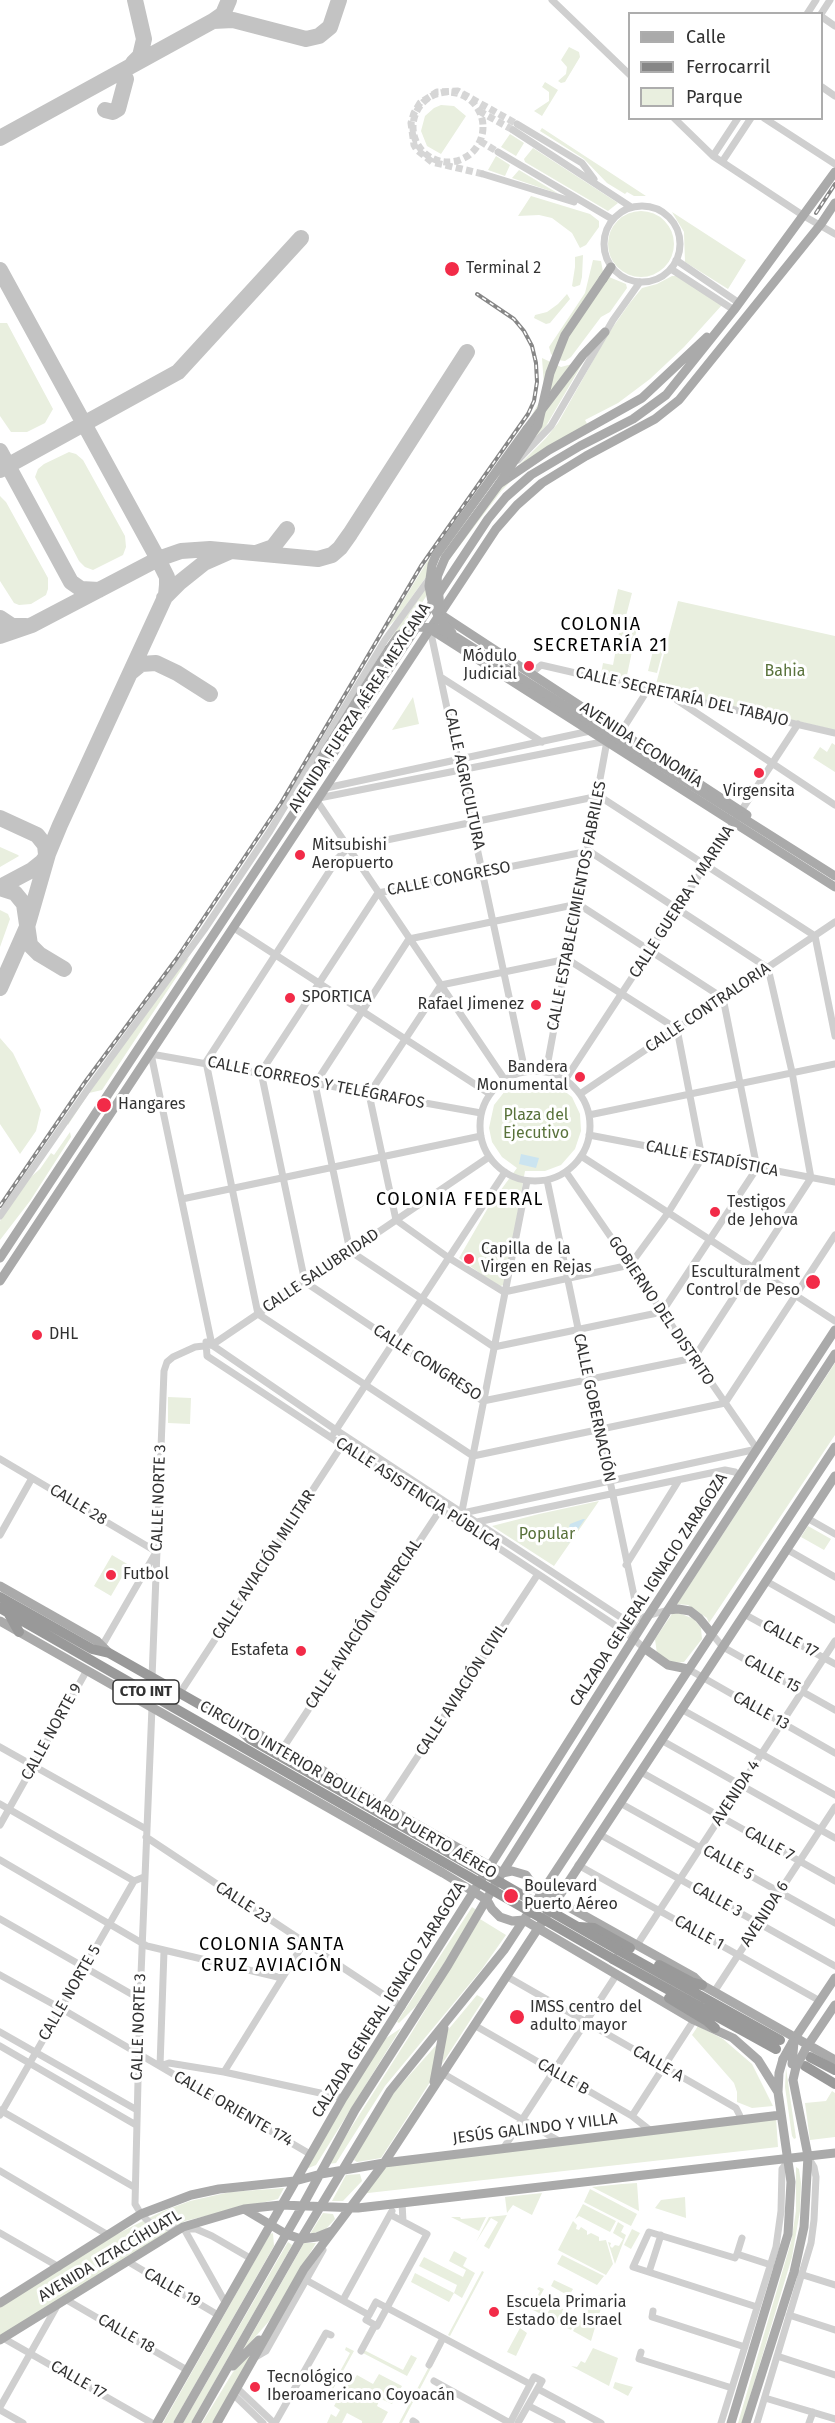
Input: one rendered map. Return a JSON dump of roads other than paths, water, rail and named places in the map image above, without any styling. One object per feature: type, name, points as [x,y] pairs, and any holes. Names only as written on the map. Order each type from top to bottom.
[{"type":"highway","name":"CTO INT","points":[[0,1597],[92,1649],[105,1650],[236,1725]]},
{"type":"highway","name":"CIRCUITO INTERIOR BOULEVARD PUERTO AÉREO","points":[[4,1611],[209,1728],[380,1814],[616,1954],[778,2045],[650,1979],[616,1954],[579,1927],[250,1739],[236,1725]]},
{"type":"highway","points":[[4,1611],[19,1632]]},
{"type":"highway","points":[[191,1729],[209,1728]]},
{"type":"highway","points":[[579,1927],[594,1928],[691,1982],[702,1985]]},
{"type":"highway","points":[[650,1979],[659,1990],[715,2028]]},
{"type":"highway","name":"CTO INT","points":[[800,2058],[835,2070]]},
{"type":"highway","name":"CTO INT","points":[[800,2058],[835,2084]]},
{"type":"main road","name":"AVENIDA FUERZA AÉREA MEXICANA","points":[[0,1258],[474,539],[506,497],[531,475],[561,456],[633,419],[658,402],[676,385],[835,172]]},
{"type":"main road","name":"AVENIDA FUERZA AÉREA MEXICANA","points":[[0,1281],[490,538],[525,498],[551,477],[646,425],[679,400],[821,224],[835,203]]},
{"type":"main road","points":[[611,267],[565,335],[550,373],[538,425],[499,484],[444,558],[437,577],[438,602],[446,620],[458,632],[592,719],[609,738],[630,741],[721,802],[741,812]]},
{"type":"main road","points":[[499,484],[549,450],[628,407],[658,385],[737,306]]},
{"type":"main road","points":[[456,637],[445,626],[433,606],[429,586],[436,555],[583,355],[605,332]]},
{"type":"main road","name":"AVENIDA ECONOMÍA","points":[[440,614],[741,812],[835,871]]},
{"type":"main road","points":[[311,787],[320,760],[399,635],[410,629],[436,628],[456,637],[609,738],[835,876]]},
{"type":"main road","name":"AVENIDA ECONOMÍA","points":[[430,629],[590,730],[609,738],[734,823],[835,887]]},
{"type":"main road","name":"CALZADA GENERAL IGNACIO ZARAGOZA","points":[[157,2423],[343,2098],[490,1867],[631,1636],[648,1616],[835,1330]]},
{"type":"main road","name":"CALZADA GENERAL IGNACIO ZARAGOZA","points":[[178,2423],[321,2174],[354,2110],[448,1965],[502,1873],[668,1610],[835,1354]]},
{"type":"main road","points":[[196,2423],[301,2239],[390,2091],[491,1968],[835,1447]]},
{"type":"main road","points":[[218,2423],[267,2331],[308,2263],[384,2163],[786,1549],[807,1518],[832,1489],[835,1476]]},
{"type":"main road","name":"CTO INT","points":[[0,1586],[97,1641],[105,1650]]},
{"type":"main road","points":[[668,1610],[678,1608],[690,1611],[712,1634]]},
{"type":"main road","name":"CTO INT","points":[[0,1621],[443,1873],[487,1900],[500,1917],[512,1921],[524,1920],[694,2020],[733,2038],[751,2052],[768,2073],[778,2092]]},
{"type":"main road","points":[[644,1648],[668,1665],[688,1669]]},
{"type":"main road","name":"CTO INT","points":[[236,1725],[255,1732],[283,1748],[380,1814],[456,1847],[502,1873],[512,1871],[526,1875],[535,1888],[694,1977],[702,1985],[794,2041],[800,2058],[835,2060]]},
{"type":"main road","points":[[443,1873],[450,1871],[454,1865],[457,1858],[456,1847]]},
{"type":"main road","points":[[800,2058],[794,2041],[835,1978]]},
{"type":"main road","points":[[384,2036],[405,2023],[420,2006]]},
{"type":"main road","points":[[746,2423],[798,2274],[804,2227],[808,2156],[793,2080],[800,2058],[834,2008]]},
{"type":"main road","points":[[433,2086],[441,2036],[447,2020]]},
{"type":"main road","points":[[731,2423],[788,2234],[791,2198],[789,2160],[778,2092],[779,2073],[800,2058]]},
{"type":"main road","name":"JESÚS GALINDO Y VILLA","points":[[295,2181],[384,2163],[781,2115]]},
{"type":"main road","points":[[348,2208],[835,2153]]},
{"type":"main road","name":"AVENIDA IZTACCÍHUATL","points":[[2,2299],[59,2267],[141,2214],[191,2195],[295,2181]]},
{"type":"main road","name":"AVENIDA IZTACCÍHUATL","points":[[2,2339],[183,2227],[244,2210],[281,2205],[348,2208]]},
{"type":"main road","points":[[244,2210],[286,2234],[301,2239],[325,2235],[334,2230]]},
{"type":"main road","points":[[223,2376],[267,2331]]},
{"type":"street","points":[[552,0],[628,73]]},
{"type":"street","points":[[823,17],[835,26]]},
{"type":"street","points":[[676,120],[713,156],[835,234]]},
{"type":"street","points":[[713,156],[737,120]]},
{"type":"street","points":[[722,162],[750,120]]},
{"type":"street","points":[[767,120],[835,164]]},
{"type":"street","points":[[597,183],[582,163],[574,157],[515,127],[632,207]]},
{"type":"street","points":[[498,152],[612,219]]},
{"type":"street","points":[[483,174],[585,205]]},
{"type":"street","points":[[632,207],[653,207],[671,219],[680,239],[676,260],[671,268],[657,279],[640,282],[624,278],[611,267],[606,258],[604,243],[612,219],[632,207]]},
{"type":"street","points":[[676,260],[737,306]]},
{"type":"street","points":[[671,268],[737,306]]},
{"type":"street","points":[[0,1216],[87,1089],[204,930],[270,831],[392,630],[498,482],[551,426],[605,332],[640,282]]},
{"type":"street","name":"CALLE AGRICULTURA","points":[[430,629],[525,1071]]},
{"type":"street","name":"CALLE SECRETARÍA DEL TABAJO","points":[[532,673],[541,664],[672,697],[798,724],[822,732],[835,733]]},
{"type":"street","points":[[442,678],[542,742]]},
{"type":"street","points":[[621,732],[647,691]]},
{"type":"street","points":[[672,697],[835,805]]},
{"type":"street","name":"CALLE GUERRA Y MARINA","points":[[565,1080],[798,724]]},
{"type":"street","points":[[326,788],[590,730]]},
{"type":"street","points":[[822,732],[835,740]]},
{"type":"street","points":[[505,1080],[318,800],[609,738]]},
{"type":"street","name":"CALLE ESTABLECIMIENTOS FABRILES","points":[[546,1072],[609,738]]},
{"type":"street","points":[[835,1036],[814,936],[599,796],[348,848],[338,858],[206,1062],[258,1314],[473,1456],[725,1403],[835,1235]]},
{"type":"street","points":[[589,850],[768,968],[792,1072],[811,1178],[694,1358]]},
{"type":"street","name":"CALLE CONGRESO","points":[[261,1072],[378,893],[589,850]]},
{"type":"street","points":[[578,904],[723,998],[757,1168],[662,1312],[494,1347],[350,1251],[315,1084],[409,939],[494,922],[578,904]]},
{"type":"street","name":"CALLE CONTRALORIA","points":[[580,1094],[835,922]]},
{"type":"street","points":[[234,928],[490,1094]]},
{"type":"street","points":[[567,959],[677,1029],[702,1158],[668,1213],[630,1265],[504,1292],[449,1258],[396,1220],[369,1094],[441,985],[504,971],[567,959]]},
{"type":"street","name":"CALLE CORREOS Y TELÉGRAFOS","points":[[151,1054],[206,1062],[481,1113]]},
{"type":"street","name":"CALLE ASISTENCIA PÚBLICA","points":[[151,1054],[208,1334],[207,1356],[441,1509],[631,1636],[644,1648]]},
{"type":"street","points":[[589,1114],[835,1064]]},
{"type":"street","points":[[525,1071],[546,1072],[565,1080],[580,1094],[589,1114],[589,1136],[581,1156],[566,1172],[547,1180],[526,1181],[505,1172],[489,1157],[481,1136],[481,1113],[490,1094],[505,1080],[525,1071]]},
{"type":"street","points":[[261,1072],[304,1282]]},
{"type":"street","points":[[182,1199],[481,1136]]},
{"type":"street","name":"CALLE ESTADÍSTICA","points":[[589,1136],[835,1182]]},
{"type":"street","points":[[581,1156],[835,1321]]},
{"type":"street","name":"CALLE SALUBRIDAD","points":[[209,1345],[489,1157]]},
{"type":"street","points":[[332,1437],[505,1172]]},
{"type":"street","name":"GOBIERNO DEL DISTRITO","points":[[566,1172],[757,1449]]},
{"type":"street","name":"CALLE GOBERNACIÓN","points":[[547,1180],[637,1610],[636,1619]]},
{"type":"street","points":[[462,1512],[526,1181]]},
{"type":"street","name":"CALLE CONGRESO","points":[[304,1282],[483,1401],[694,1358]]},
{"type":"street","name":"CALLE ASISTENCIA PÚBLICA","points":[[209,1345],[622,1618],[636,1619]]},
{"type":"street","name":"CALLE NORTE 3","points":[[152,1678],[164,1371],[167,1362],[173,1357],[195,1347],[209,1345]]},
{"type":"street","name":"CALLE AVIACIÓN MILITAR","points":[[180,1693],[347,1437]]},
{"type":"street","name":"CALLE ASISTENCIA PÚBLICA","points":[[462,1512],[757,1449]]},
{"type":"street","name":"CALLE 28","points":[[0,1459],[157,1552]]},
{"type":"street","name":"CALLE ASISTENCIA PÚBLICA","points":[[477,1522],[725,1470],[731,1470],[739,1476]]},
{"type":"street","points":[[0,1535],[32,1478]]},
{"type":"street","points":[[626,1565],[680,1480]]},
{"type":"street","name":"CALLE AVIACIÓN COMERCIAL","points":[[283,1748],[446,1501]]},
{"type":"street","points":[[807,1518],[835,1534]]},
{"type":"street","points":[[786,1549],[835,1577]]},
{"type":"street","points":[[105,1650],[157,1552]]},
{"type":"street","name":"CALLE AVIACIÓN CIVIL","points":[[380,1814],[538,1574]]},
{"type":"street","points":[[766,1581],[835,1620]]},
{"type":"street","points":[[631,1636],[636,1619],[668,1610]]},
{"type":"street","name":"CALLE 17","points":[[744,1614],[835,1664]]},
{"type":"street","name":"CALLE 15","points":[[712,1634],[723,1647],[835,1710]]},
{"type":"street","name":"AVENIDA 4","points":[[637,1945],[835,1641]]},
{"type":"street","name":"CALLE 13","points":[[688,1669],[835,1753]]},
{"type":"street","name":"CALLE NORTE 9","points":[[0,1825],[87,1670]]},
{"type":"street","name":"CALLE NORTE 3","points":[[141,2214],[135,2204],[134,2187],[152,1707]]},
{"type":"street","points":[[681,1709],[835,1795]]},
{"type":"street","points":[[661,1740],[835,1838]]},
{"type":"street","points":[[0,1747],[146,1829]]},
{"type":"street","name":"CALLE 7","points":[[641,1772],[835,1881]]},
{"type":"street","points":[[0,1803],[134,1881],[144,1877]]},
{"type":"street","name":"CALLE 5","points":[[620,1803],[835,1923]]},
{"type":"street","name":"AVENIDA 6","points":[[714,1992],[835,1807]]},
{"type":"street","name":"CALLE 3","points":[[599,1834],[835,1966]]},
{"type":"street","name":"CALLE 23","points":[[146,1837],[402,2007]]},
{"type":"street","points":[[0,1860],[142,1944],[282,1978]]},
{"type":"street","name":"CALLE 1","points":[[578,1865],[819,2001]]},
{"type":"street","name":"CALLE NORTE 5","points":[[1,2112],[134,1881]]},
{"type":"street","points":[[0,1918],[140,1999]]},
{"type":"street","points":[[224,2072],[304,1942]]},
{"type":"street","points":[[164,1951],[160,2066],[169,2063],[224,2072],[343,2098]]},
{"type":"street","points":[[503,2148],[617,1974]]},
{"type":"street","name":"CALLE ORIENTE 174","points":[[0,1975],[310,2154]]},
{"type":"street","name":"CALLE A","points":[[506,1976],[736,2108],[742,2120]]},
{"type":"street","points":[[632,2116],[694,2020]]},
{"type":"street","name":"CALLE B","points":[[474,2025],[632,2116],[651,2131]]},
{"type":"street","points":[[0,2032],[137,2110]]},
{"type":"street","points":[[0,2046],[136,2125]]},
{"type":"street","points":[[442,2073],[559,2142]]},
{"type":"street","points":[[1,2112],[134,2187]]},
{"type":"street","points":[[721,2423],[771,2265],[782,2211],[782,2169],[789,2160]]},
{"type":"street","points":[[0,2171],[108,2235]]},
{"type":"street","points":[[343,2300],[397,2204]]},
{"type":"street","points":[[397,2204],[403,2221]]},
{"type":"street","points":[[141,2214],[149,2222],[159,2225],[170,2228],[196,2229],[250,2258]]},
{"type":"street","points":[[361,2350],[387,2308],[427,2234],[391,2215]]},
{"type":"street","points":[[183,2227],[225,2302]]},
{"type":"street","points":[[252,2359],[266,2350],[334,2230]]},
{"type":"street","points":[[742,2238],[735,2259],[649,2232],[633,2267],[757,2307]]},
{"type":"street","points":[[0,2234],[59,2267]]},
{"type":"street","points":[[649,2272],[661,2235]]},
{"type":"street","points":[[737,2254],[771,2265]]},
{"type":"street","name":"CALLE 19","points":[[127,2261],[218,2315]]},
{"type":"street","points":[[757,2423],[789,2315],[798,2274],[835,2285]]},
{"type":"street","points":[[306,2280],[369,2314]]},
{"type":"street","points":[[23,2423],[0,2408],[62,2301]]},
{"type":"street","name":"CALLE 18","points":[[62,2301],[187,2370]]},
{"type":"street","points":[[375,2325],[366,2320],[376,2302],[530,2384]]},
{"type":"street","points":[[653,2311],[652,2317],[745,2347]]},
{"type":"street","points":[[789,2315],[835,2330]]},
{"type":"street","points":[[236,2391],[275,2423],[326,2332],[331,2335]]},
{"type":"street","points":[[429,2364],[443,2338]]},
{"type":"street","name":"CALLE 17","points":[[2,2339],[31,2353],[152,2423]]},
{"type":"street","points":[[641,2352],[639,2358],[732,2388]]},
{"type":"street","points":[[777,2356],[835,2375]]},
{"type":"street","points":[[434,2381],[510,2423],[534,2377],[539,2379],[542,2381],[518,2423]]},
{"type":"street","points":[[538,2389],[601,2423]]},
{"type":"street","points":[[236,2391],[263,2423]]},
{"type":"street","points":[[765,2398],[835,2419]]},
{"type":"street","points":[[529,2406],[562,2423]]},
{"type":"street","points":[[809,2423],[813,2412]]},
{"type":"water","points":[[521,1154],[539,1158],[536,1168],[519,1164]]},
{"type":"water","points":[[585,1519],[568,1543],[567,1534],[570,1524]]},
{"type":"tunnel","points":[[483,174],[432,162],[417,150],[414,145],[411,123],[420,103],[437,92],[458,91],[517,124]]},
{"type":"tunnel","points":[[455,92],[468,98],[477,107],[481,113],[483,127],[481,141],[473,152],[462,160],[441,162],[423,152],[415,141],[413,120],[423,102],[434,94],[455,92]]},
{"type":"tunnel","points":[[479,111],[513,130]]},
{"type":"tunnel","points":[[480,141],[498,152]]},
{"type":"railway","points":[[816,213],[835,184]]},
{"type":"railway","points":[[0,1206],[85,1082],[177,958],[281,803],[421,566],[528,414],[534,401],[537,382],[532,346],[514,319],[477,294]]},
{"type":"place","name":"Terminal 2","points":[[452,269]]},
{"type":"place","name":"Módulo Judicial","points":[[529,666]]},
{"type":"place","name":"Virgensita","points":[[759,773]]},
{"type":"place","name":"Mitsubishi Aeropuerto","points":[[300,855]]},
{"type":"place","name":"SPORTICA","points":[[290,998]]},
{"type":"place","name":"Rafael Jimenez","points":[[536,1005]]},
{"type":"place","name":"Bandera Monumental","points":[[580,1077]]},
{"type":"place","name":"Hangares","points":[[104,1105]]},
{"type":"place","name":"Testigos de Jehova","points":[[715,1212]]},
{"type":"place","name":"Capilla de la Virgen en Rejas","points":[[469,1259]]},
{"type":"place","name":"Esculturalment Control de Peso","points":[[813,1282]]},
{"type":"place","name":"DHL","points":[[37,1335]]},
{"type":"place","name":"Futbol","points":[[111,1575]]},
{"type":"place","name":"Estafeta","points":[[301,1651]]},
{"type":"place","name":"Boulevard Puerto Aéreo","points":[[511,1896]]},
{"type":"place","name":"IMSS centro del adulto mayor","points":[[517,2017]]},
{"type":"place","name":"Escuela Primaria Estado de Israel","points":[[494,2312]]},
{"type":"place","name":"Tecnológico Iberoamericano Coyoacán","points":[[255,2387]]},
{"type":"district","name":"COLONIA SECRETARÍA 21","points":[[601,635]]},
{"type":"district","name":"COLONIA FEDERAL","points":[[460,1200]]},
{"type":"district","name":"COLONIA SANTA CRUZ AVIACIÓN","points":[[272,1955]]},
{"type":"park label","name":"Bahia","points":[[785,672]]},
{"type":"park label","name":"Plaza del Ejecutivo","points":[[536,1125]]},
{"type":"park label","name":"Popular","points":[[547,1535]]}]
